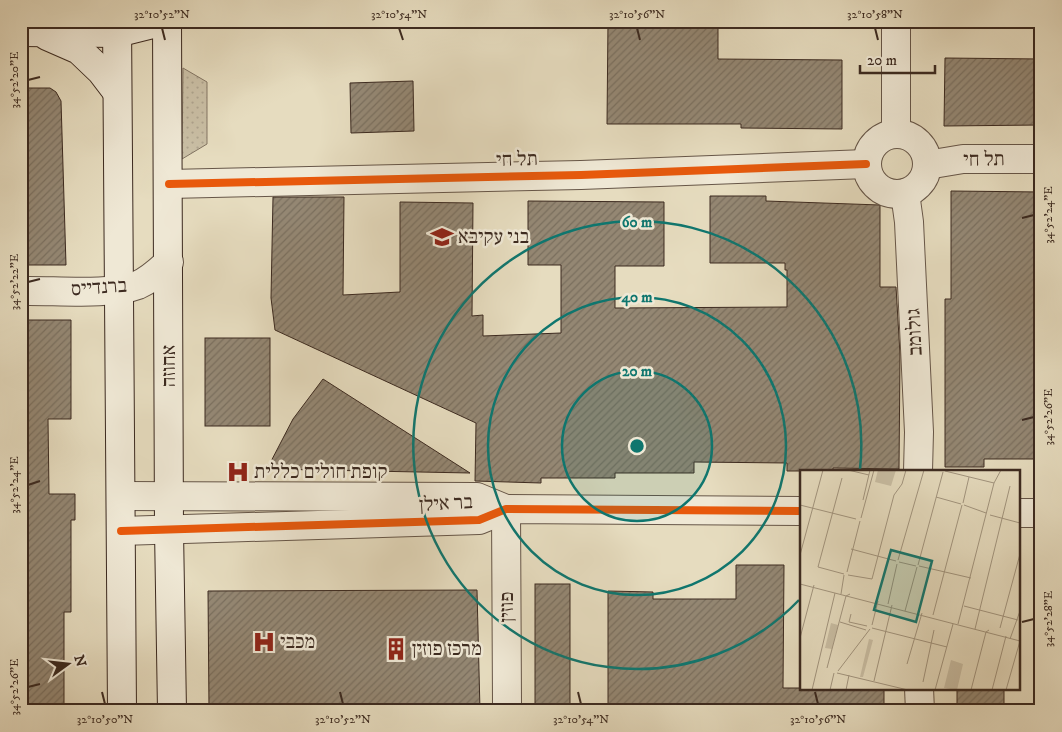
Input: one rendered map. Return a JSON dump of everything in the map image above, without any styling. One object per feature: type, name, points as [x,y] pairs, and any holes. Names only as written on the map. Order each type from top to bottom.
[{"type":"street","points":[[29,32],[117,27],[166,21]]},
{"type":"street","name":"אחוזה","points":[[166,21],[169,184],[169,530],[172,711]]},
{"type":"street","points":[[896,21],[896,134]]},
{"type":"street","points":[[117,27],[122,711]]},
{"type":"street","points":[[29,32],[79,50],[101,71],[117,92]]},
{"type":"street","points":[[896,134],[912,138],[920,145],[925,154],[927,165],[919,185],[905,193],[890,193],[880,189],[868,174],[866,164],[873,145],[881,138],[896,134]]},
{"type":"street","name":"תל חי","points":[[927,165],[963,159],[1041,159]]},
{"type":"street","name":"תל חי","points":[[169,184],[581,175],[866,164]]},
{"type":"street","name":"גולומב","points":[[905,193],[909,222],[920,432],[918,470]]},
{"type":"street","name":"ברנדייס","points":[[21,291],[118,290],[138,285],[156,275],[169,262]]},
{"type":"street","name":"בר אילן","points":[[121,496],[477,497],[506,509],[800,511]]},
{"type":"street","name":"בר אילן","points":[[121,531],[479,520],[506,509]]},
{"type":"street","name":"פוזין","points":[[506,509],[507,704]]},
{"type":"street","points":[[1020,513],[1041,513]]},
{"type":"street","points":[[919,690],[920,711]]},
{"type":"shaded area","points":[[183,68],[207,82],[207,144],[182,159]]},
{"type":"building","points":[[608,21],[718,21],[718,59],[842,60],[842,129],[741,128],[741,124],[607,124]]},
{"type":"building","points":[[945,58],[1041,59],[1041,125],[944,126]]},
{"type":"building","points":[[413,81],[414,131],[351,133],[350,83]]},
{"type":"building","points":[[21,88],[50,88],[56,92],[61,101],[66,265],[21,265]]},
{"type":"building","points":[[951,191],[1041,192],[1041,459],[984,459],[984,467],[945,467],[945,299],[951,299]]},
{"type":"building","points":[[710,196],[766,196],[766,201],[880,205],[880,287],[896,287],[900,354],[899,469],[833,468],[833,470],[787,471],[787,463],[694,462],[694,473],[615,473],[615,478],[541,478],[541,483],[475,481],[476,423],[275,330],[271,298],[273,197],[344,197],[343,295],[400,292],[400,202],[473,203],[472,316],[483,315],[483,336],[561,333],[561,265],[528,265],[528,201],[664,202],[664,266],[615,266],[615,308],[787,307],[787,270],[785,270],[785,263],[710,263]]},
{"type":"building","points":[[21,320],[71,320],[71,419],[48,419],[49,494],[75,494],[75,520],[71,520],[71,612],[64,612],[64,711],[21,711]]},
{"type":"building","points":[[205,338],[270,338],[270,426],[205,426]]},
{"type":"building","points":[[323,379],[470,473],[267,469],[293,419]]},
{"type":"building","points":[[736,565],[784,565],[783,688],[800,688],[800,690],[884,690],[884,711],[608,711],[608,591],[653,592],[653,599],[736,599]]},
{"type":"building","points":[[535,584],[570,584],[570,711],[535,711]]},
{"type":"building","name":"מרכז פוזין","points":[[477,590],[480,711],[426,711],[426,708],[209,709],[208,591]]},
{"type":"building","points":[[957,690],[1004,690],[1004,711],[957,711]]},
{"type":"cycle path","points":[[169,184],[581,175],[866,164]]},
{"type":"cycle path","points":[[121,531],[479,520],[506,509],[800,511]]},
{"type":"place","name":"בני עקיבא","points":[[442,237]]},
{"type":"place","name":"קופת חולים כללית","points":[[238,472]]},
{"type":"place","name":"מכבי","points":[[264,642]]},
{"type":"place","name":"מרכז פוזין","points":[[396,649]]}]
